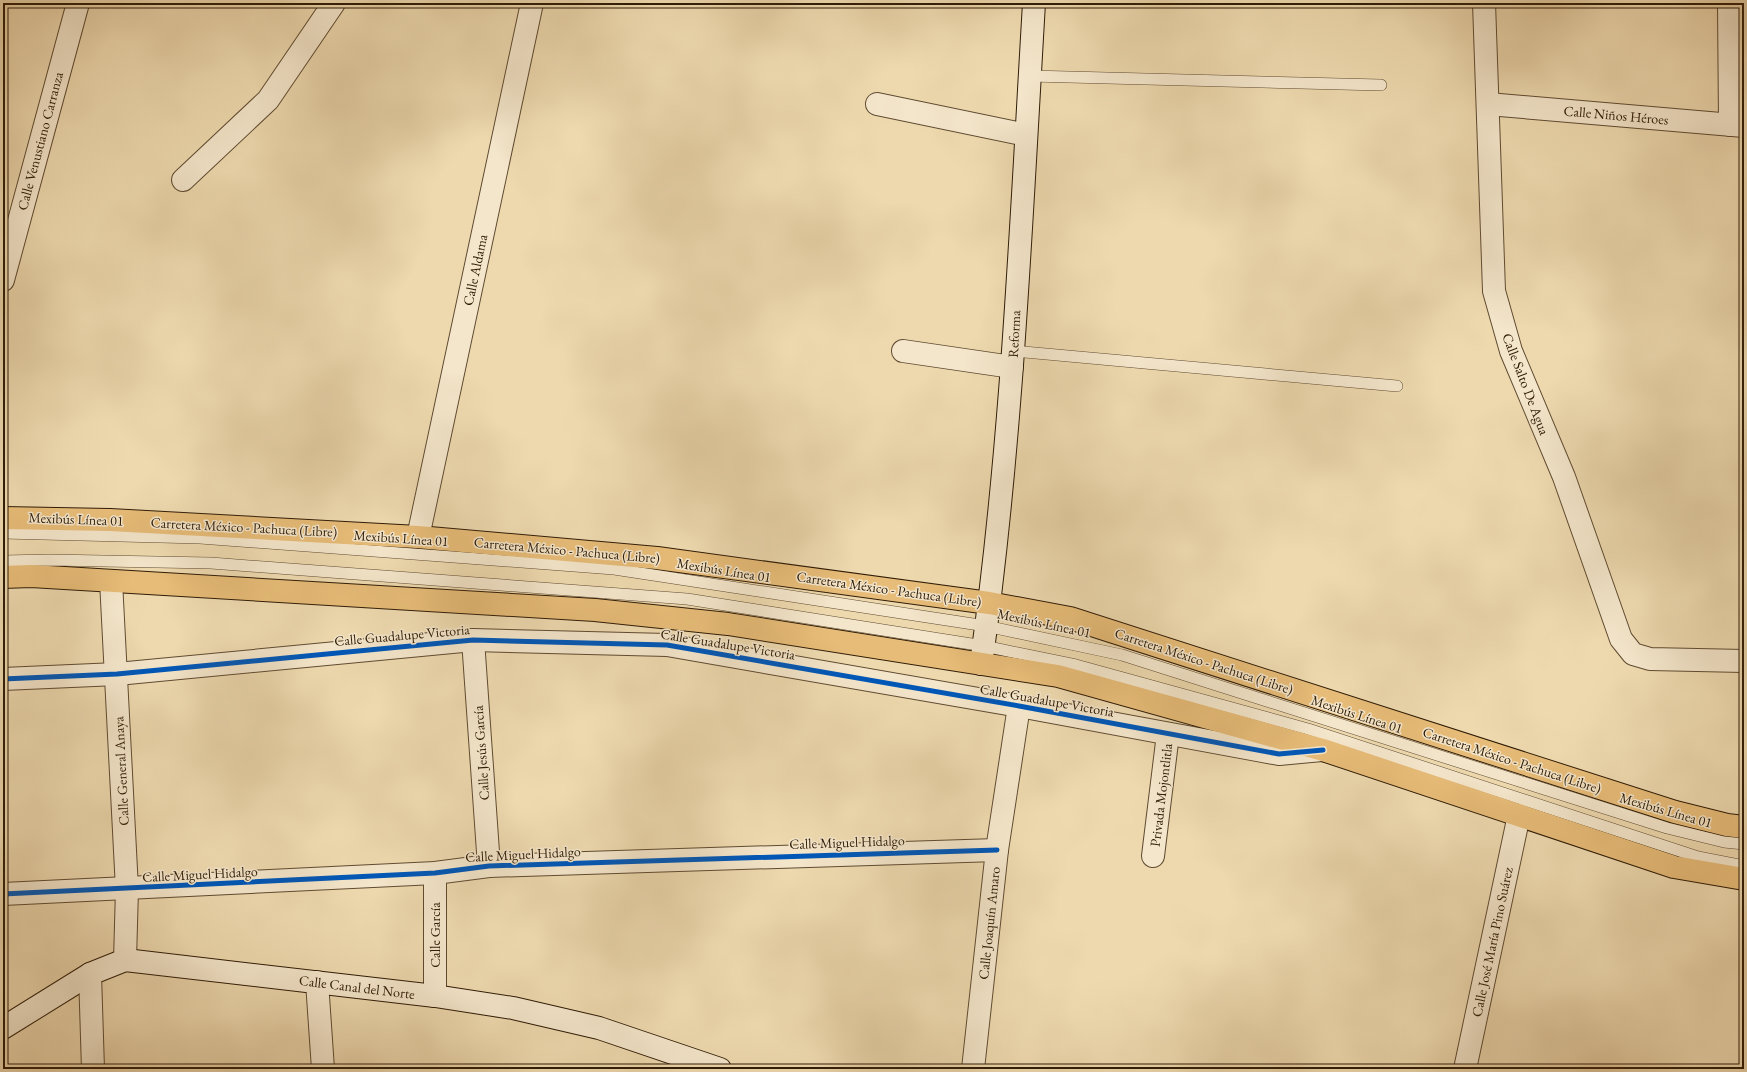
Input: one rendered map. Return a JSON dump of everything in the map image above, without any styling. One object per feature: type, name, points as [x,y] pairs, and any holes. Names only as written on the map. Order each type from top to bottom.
[{"type":"main road","name":"Carretera México - Pachuca (Libre)","points":[[8,517],[110,520],[418,537],[657,558],[990,603],[1070,618],[1675,812],[1727,825],[1744,827]]},
{"type":"main road","points":[[3,577],[31,576],[595,610],[728,624],[984,645],[1058,676],[1323,750],[1674,867],[1744,879]]},
{"type":"street","name":"Calle Venustiano Carranza","points":[[3,280],[78,3]]},
{"type":"street","points":[[183,180],[268,100],[334,3]]},
{"type":"street","name":"Calle Aldama","points":[[418,537],[532,3]]},
{"type":"street","name":"Reforma","points":[[984,645],[990,603],[1013,359],[1034,3]]},
{"type":"street","name":"Calle Salto De Agua","points":[[1484,3],[1494,292],[1511,351],[1564,477],[1621,639],[1633,654],[1650,659],[1744,660]]},
{"type":"street","points":[[1729,3],[1737,125]]},
{"type":"street","points":[[877,104],[1026,135]]},
{"type":"street","name":"Calle Niños Héroes","points":[[1488,104],[1737,125]]},
{"type":"street","points":[[903,351],[1013,359]]},
{"type":"street","name":"Calle General Anaya","points":[[111,581],[127,890],[125,960]]},
{"type":"street","name":"Calle Guadalupe Victoria","points":[[3,679],[117,674],[474,640],[667,645],[1019,706],[1280,754],[1323,750]]},
{"type":"street","name":"Calle Jesús García","points":[[474,640],[488,866]]},
{"type":"street","name":"Calle Joaquín Amaro","points":[[973,1069],[997,850],[1019,706]]},
{"type":"street","name":"Privada Mojontlitla","points":[[1153,856],[1168,734]]},
{"type":"street","name":"Calle José María Pino Suárez","points":[[1466,1069],[1519,815]]},
{"type":"street","name":"Calle Miguel Hidalgo","points":[[3,894],[127,890],[435,873],[488,866],[997,850]]},
{"type":"street","name":"Calle García","points":[[435,873],[435,996]]},
{"type":"street","name":"Calle Canal del Norte","points":[[3,1028],[90,974],[125,960],[435,996],[513,1008],[599,1028],[720,1069]]},
{"type":"street","points":[[90,974],[93,1069]]},
{"type":"street","points":[[317,982],[323,1069]]},
{"type":"lane","points":[[1030,76],[1381,86]]},
{"type":"lane","points":[[1013,359],[1397,386]]},
{"type":"lane","name":"Mexibús Línea 01","points":[[3,533],[200,538],[614,569],[1076,665],[1308,729],[1698,857],[1744,866]]},
{"type":"lane","name":"Mexibús Línea 01","points":[[3,561],[50,560],[211,563],[686,599],[984,645],[1122,655],[1667,828],[1724,842],[1744,844]]},
{"type":"cycle path","points":[[3,679],[117,674],[473,640],[667,645],[1019,706],[1279,754],[1323,750]]},
{"type":"cycle path","points":[[3,894],[435,873],[489,866],[997,850]]}]
